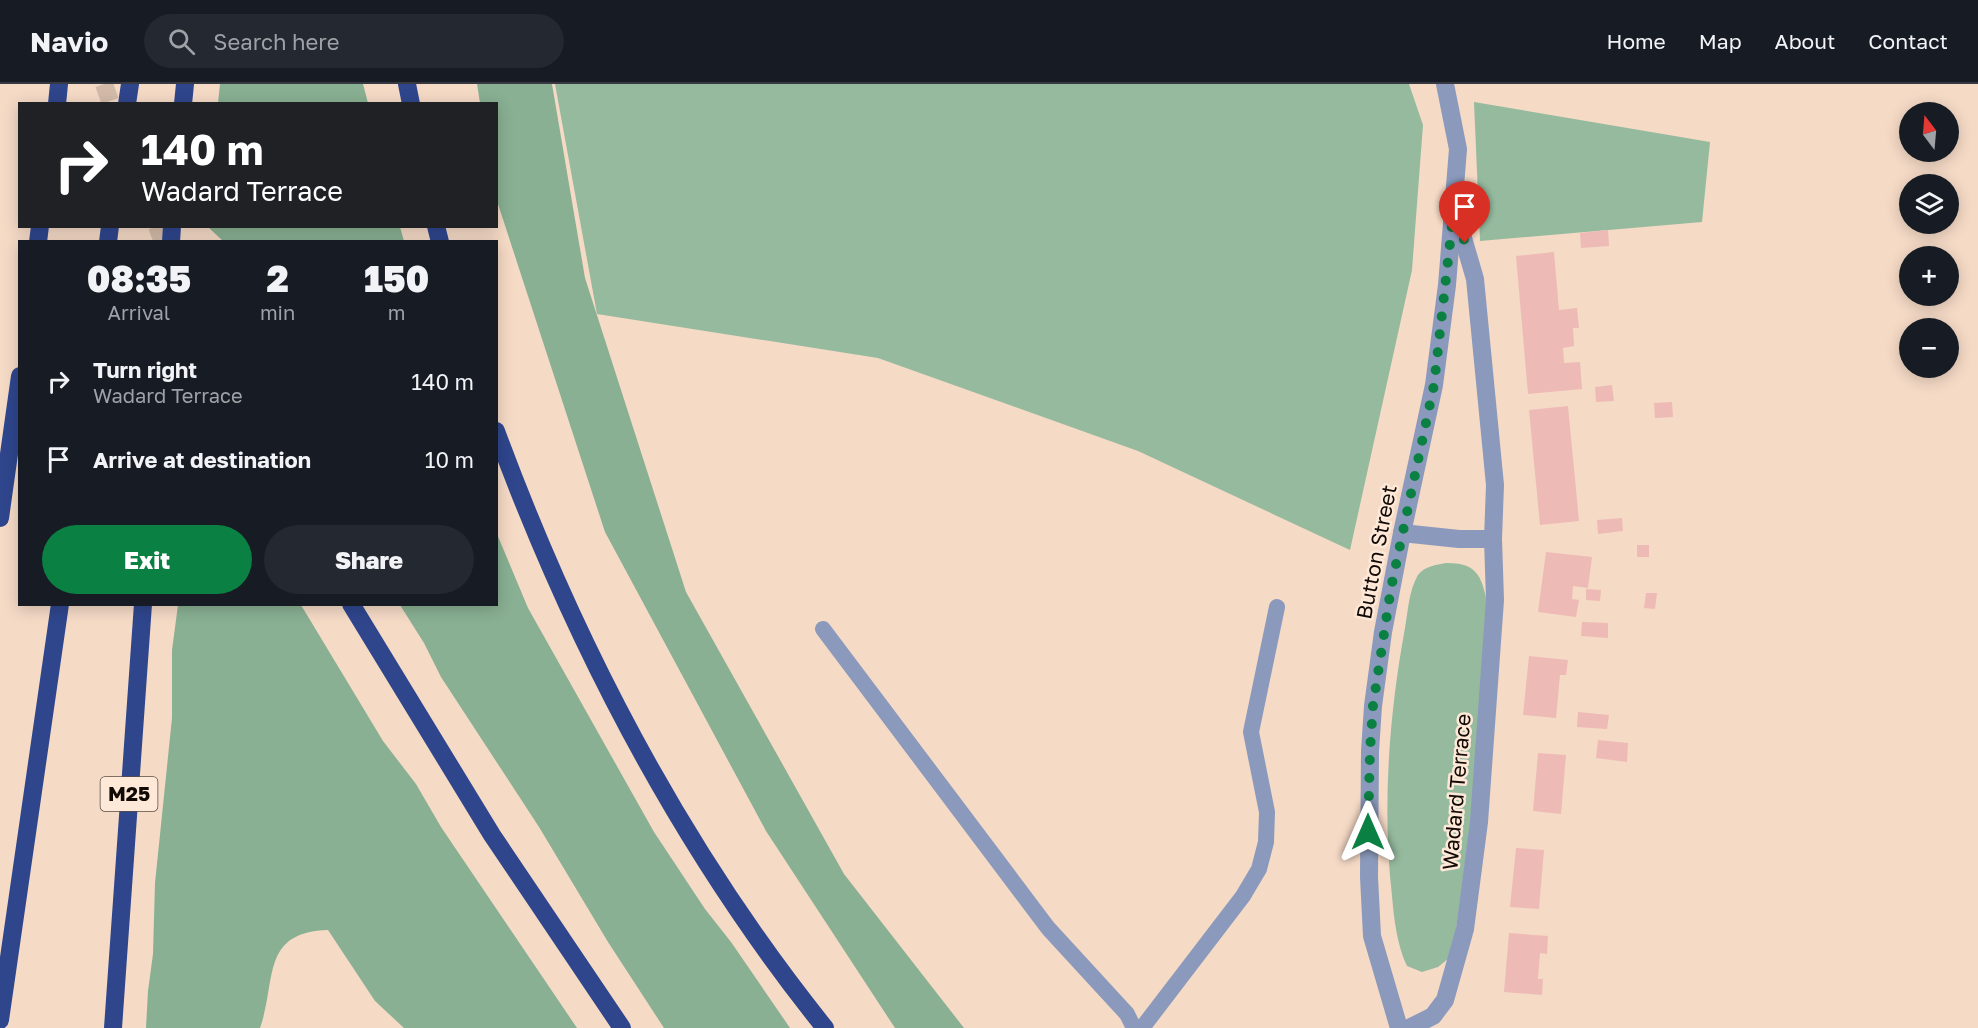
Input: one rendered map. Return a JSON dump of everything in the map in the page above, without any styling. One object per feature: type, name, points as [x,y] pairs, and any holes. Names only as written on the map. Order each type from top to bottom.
[{"type":"highway","points":[[57,102],[59,84]]},
{"type":"highway","points":[[127,102],[130,84]]},
{"type":"highway","points":[[183,102],[185,84]]},
{"type":"highway","points":[[407,84],[411,102]]},
{"type":"highway","points":[[0,518],[18,390]]},
{"type":"highway","points":[[498,436],[526,511],[573,619],[665,795],[778,970],[825,1028]]},
{"type":"highway","points":[[0,1020],[60,606]]},
{"type":"highway","name":"M25","points":[[113,1028],[143,606]]},
{"type":"highway","points":[[352,606],[492,835],[622,1028]]},
{"type":"street","name":"Button Street","points":[[1399,1028],[1372,936],[1368,810],[1373,706],[1383,632],[1434,385],[1454,207],[1458,149],[1445,84]]},
{"type":"street","name":"Wadard Terrace","points":[[1409,1028],[1433,1016],[1445,1000],[1465,929],[1479,822],[1495,600],[1493,539],[1495,485],[1475,279],[1454,207]]},
{"type":"street","points":[[1402,533],[1459,539],[1493,539]]},
{"type":"lane","points":[[1142,1028],[1242,896],[1259,869],[1266,842],[1267,812],[1251,732],[1277,607]]},
{"type":"lane","points":[[823,629],[1048,928],[1127,1014],[1134,1028]]},
{"type":"green space","points":[[220,84],[363,84],[368,102],[218,102]]},
{"type":"green space","points":[[477,84],[552,84],[585,278],[686,592],[844,874],[964,1028],[895,1028],[766,831],[605,532],[498,204],[498,102],[480,102]]},
{"type":"green space","points":[[555,84],[1409,84],[1423,125],[1412,270],[1350,550],[1138,451],[878,358],[597,314]]},
{"type":"green space","points":[[1474,102],[1710,142],[1702,222],[1480,241]]},
{"type":"green space","points":[[209,228],[400,228],[404,240],[222,240]]},
{"type":"green space","points":[[498,536],[528,608],[654,832],[705,909],[731,942],[790,1028],[664,1028],[608,942],[539,827],[441,677],[424,643],[401,606],[498,606]]},
{"type":"green space","points":[[1446,563],[1465,565],[1476,572],[1487,602],[1472,811],[1455,937],[1449,958],[1438,967],[1422,972],[1407,966],[1395,923],[1389,863],[1389,762],[1399,661],[1413,587],[1418,575],[1424,570]]},
{"type":"green space","points":[[178,606],[302,606],[383,741],[416,784],[441,827],[577,1028],[404,1028],[375,1001],[328,930],[306,933],[291,940],[281,949],[271,977],[260,1028],[146,1028],[153,954],[155,883],[172,718],[172,650]]},
{"type":"building","points":[[1608,230],[1609,246],[1581,248],[1580,233]]},
{"type":"building","points":[[1554,252],[1559,310],[1577,308],[1579,328],[1573,328],[1574,346],[1563,348],[1564,363],[1580,362],[1582,389],[1528,394],[1516,256]]},
{"type":"building","points":[[1612,385],[1614,401],[1596,402],[1595,387]]},
{"type":"building","points":[[1672,402],[1673,417],[1655,418],[1654,403]]},
{"type":"building","points":[[1568,406],[1579,521],[1540,525],[1529,410]]},
{"type":"building","points":[[1622,518],[1623,531],[1598,534],[1597,520]]},
{"type":"building","points":[[1637,545],[1649,545],[1649,557],[1637,557]]},
{"type":"building","points":[[1546,552],[1592,557],[1588,588],[1573,586],[1572,599],[1579,600],[1576,617],[1538,612]]},
{"type":"building","points":[[1586,589],[1601,590],[1600,601],[1586,600]]},
{"type":"building","points":[[1646,593],[1657,593],[1655,609],[1644,608]]},
{"type":"building","points":[[1582,622],[1608,623],[1608,638],[1581,636]]},
{"type":"building","points":[[1529,656],[1568,660],[1566,675],[1560,675],[1556,718],[1523,715]]},
{"type":"building","points":[[1578,712],[1609,715],[1607,729],[1577,727]]},
{"type":"building","points":[[1598,740],[1628,743],[1627,762],[1596,758]]},
{"type":"building","points":[[1538,753],[1566,755],[1561,814],[1533,811]]},
{"type":"building","points":[[1516,848],[1544,850],[1539,909],[1510,907]]},
{"type":"building","points":[[1509,933],[1548,936],[1547,954],[1540,953],[1538,979],[1543,979],[1542,995],[1504,992]]},
{"type":"tunnel","points":[[104,84],[110,102]]},
{"type":"tunnel","points":[[158,228],[162,240]]},
{"type":"route","points":[[1368,832],[1373,706],[1383,632],[1434,385],[1454,207],[1465,243]]}]
